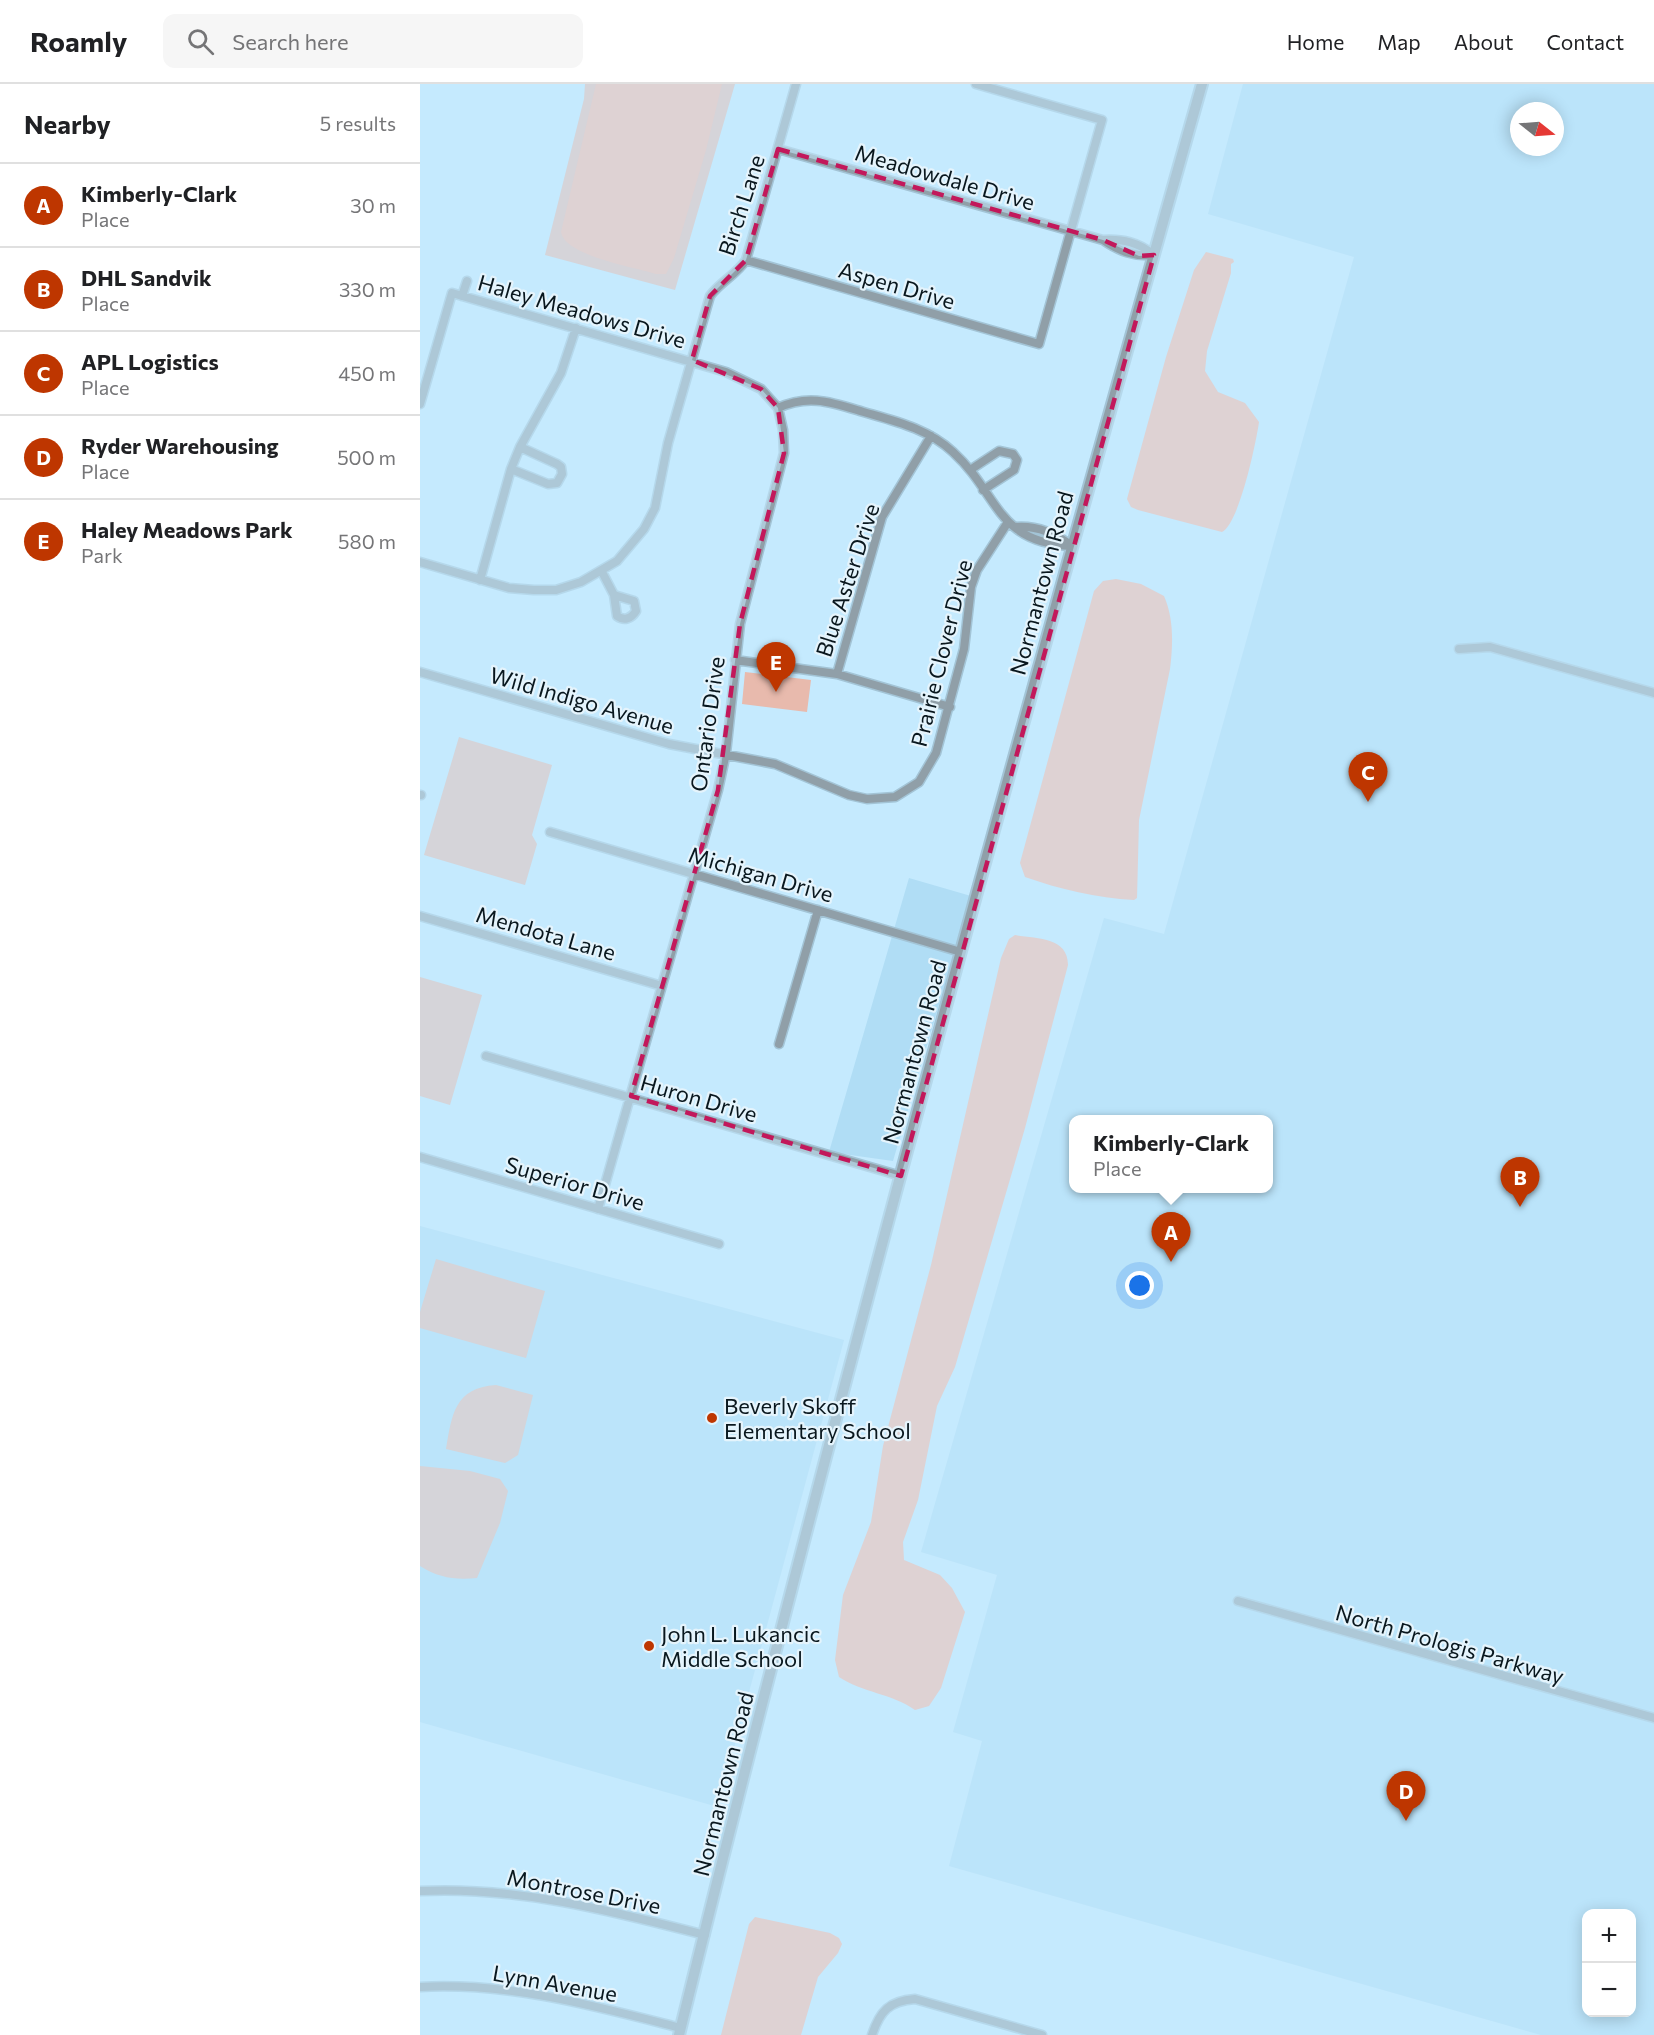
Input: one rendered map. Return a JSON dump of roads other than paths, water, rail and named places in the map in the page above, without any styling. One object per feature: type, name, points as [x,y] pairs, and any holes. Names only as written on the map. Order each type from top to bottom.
[{"type":"street","name":"Birch Lane","points":[[420,562],[509,588],[556,590],[602,572],[631,548],[656,508],[668,443],[710,297],[717,286],[739,270],[746,260],[796,84]]},
{"type":"street","points":[[976,84],[1102,120],[1070,231]]},
{"type":"street","name":"Normantown Road","points":[[680,2031],[961,952],[1202,84]]},
{"type":"street","name":"Meadowdale Drive","points":[[778,149],[1103,240],[1119,239],[1142,245],[1154,255]]},
{"type":"street","name":"Aspen Drive","points":[[746,260],[1039,344],[1070,231]]},
{"type":"street","name":"Haley Meadows Drive","points":[[462,296],[467,281]]},
{"type":"street","name":"Haley Meadows Drive","points":[[420,404],[452,293],[692,360]]},
{"type":"street","points":[[480,579],[511,469],[520,447],[561,373],[576,328]]},
{"type":"street","points":[[692,360],[744,378],[761,389],[778,408],[793,401],[809,399],[829,401],[910,425],[952,451],[1023,536],[1053,545],[1072,546]]},
{"type":"street","name":"Ontario Drive","points":[[598,1209],[695,873],[726,753],[740,624],[784,453],[783,430],[778,408]]},
{"type":"street","name":"Blue Aster Drive","points":[[837,674],[882,516],[931,436]]},
{"type":"street","points":[[511,469],[548,484],[557,483],[562,474],[561,467],[557,464],[520,447]]},
{"type":"street","points":[[970,470],[999,451],[1014,454],[1017,460],[1014,470],[983,490]]},
{"type":"street","name":"Prairie Clover Drive","points":[[907,791],[927,771],[936,753],[964,649],[974,578],[984,555],[1012,524]]},
{"type":"street","points":[[602,572],[614,595]]},
{"type":"street","points":[[1459,649],[1490,647],[1654,693]]},
{"type":"street","points":[[735,660],[837,674],[950,706]]},
{"type":"street","name":"Wild Indigo Avenue","points":[[420,672],[669,744],[775,764],[849,795],[883,799],[907,791]]},
{"type":"street","name":"Michigan Drive","points":[[550,832],[961,952]]},
{"type":"street","points":[[779,1044],[818,910]]},
{"type":"street","name":"Mendota Lane","points":[[420,916],[662,986]]},
{"type":"street","name":"Huron Drive","points":[[486,1056],[631,1096],[901,1176]]},
{"type":"street","name":"Superior Drive","points":[[420,1157],[719,1244]]},
{"type":"street","name":"North Prologis Parkway","points":[[1238,1601],[1654,1719]]},
{"type":"street","name":"Montrose Drive","points":[[420,1891],[507,1893],[567,1902],[705,1935]]},
{"type":"street","name":"Lynn Avenue","points":[[420,1987],[502,1989],[555,1996],[680,2031]]},
{"type":"street","points":[[872,2035],[885,2008],[894,2002],[915,2000],[1042,2035]]},
{"type":"place","name":"Haley Meadows Park","points":[[776,692]]},
{"type":"place","name":"APL Logistics","points":[[1368,802]]},
{"type":"place","name":"DHL Sandvik","points":[[1520,1207]]},
{"type":"place","name":"Kimberly-Clark","points":[[1171,1262]]},
{"type":"place","name":"Beverly Skoff Elementary School","points":[[712,1418]]},
{"type":"place","name":"John L. Lukancic Middle School","points":[[649,1646]]},
{"type":"place","name":"Ryder Warehousing","points":[[1406,1821]]}]
